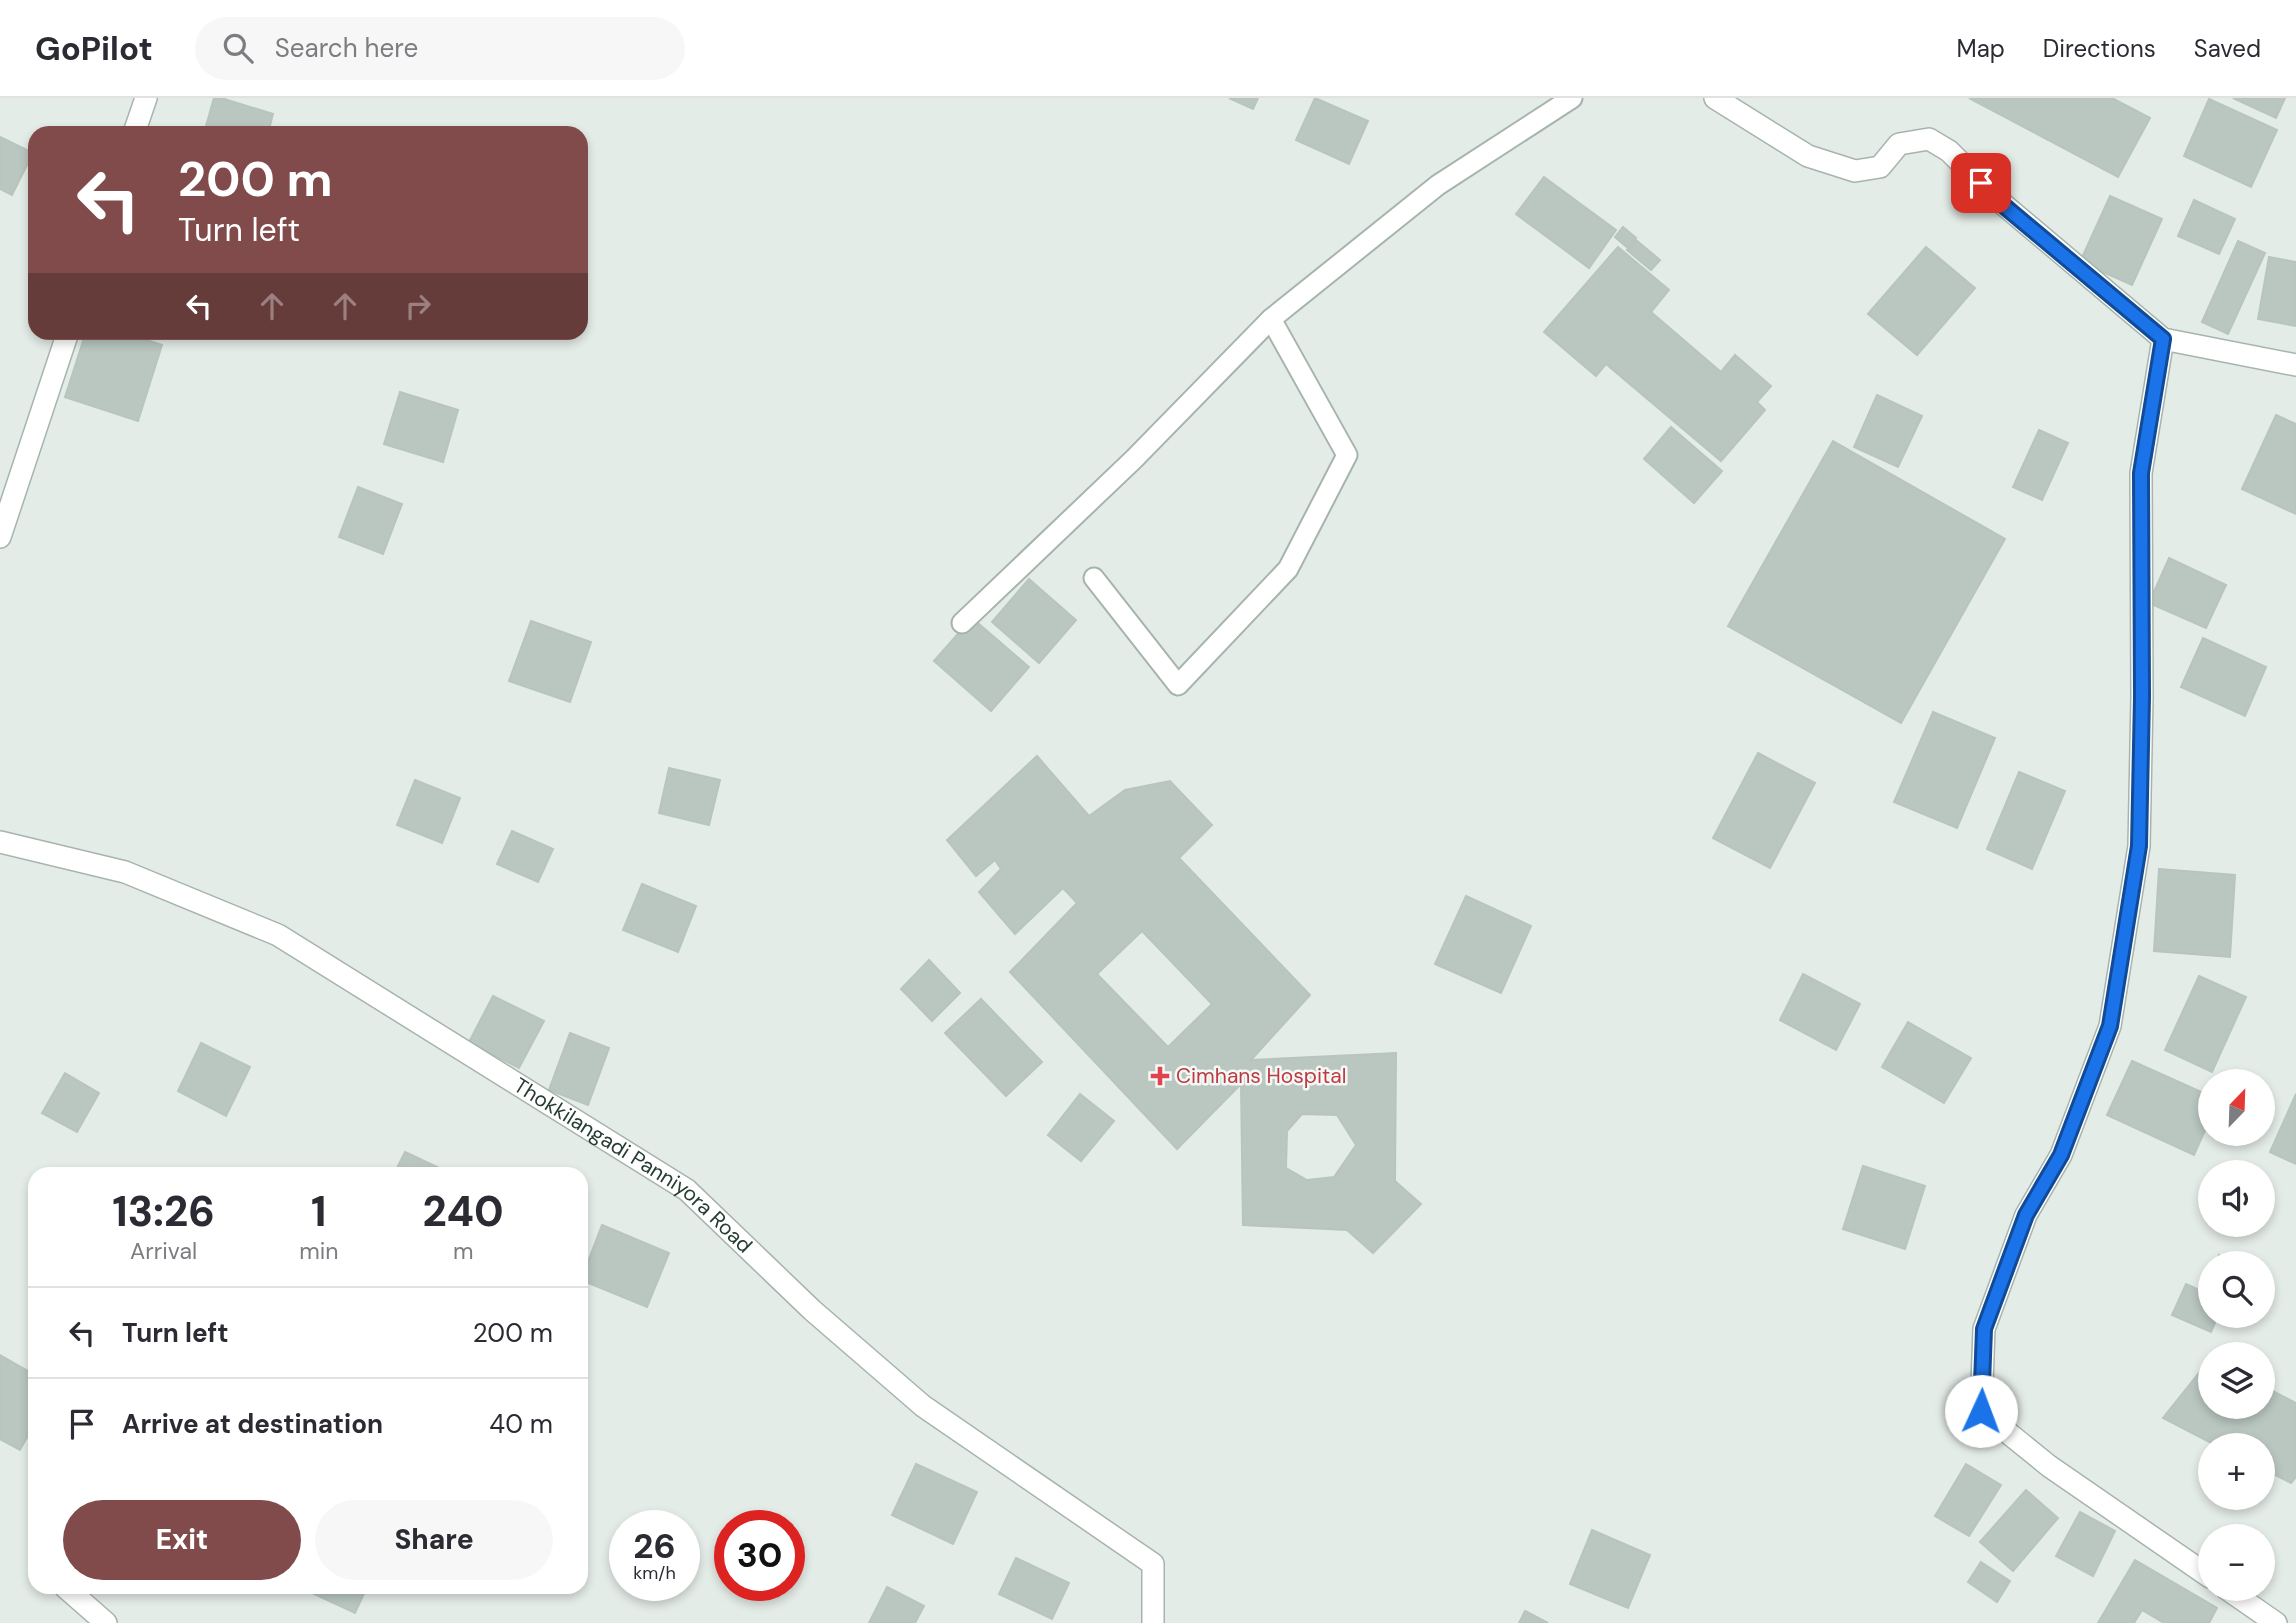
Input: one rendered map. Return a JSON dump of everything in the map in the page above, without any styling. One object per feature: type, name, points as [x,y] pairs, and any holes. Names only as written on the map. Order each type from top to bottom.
[{"type":"street","points":[[136,126],[146,98]]},
{"type":"street","points":[[1716,98],[1808,156],[1855,171],[1880,167],[1899,144],[1929,139],[1949,151],[1997,200],[2163,339],[2296,365]]},
{"type":"street","points":[[2163,339],[2141,473],[2142,697],[2139,846],[2110,1026],[2061,1155],[2026,1215],[1984,1329],[1981,1411],[2049,1466],[2198,1569]]},
{"type":"street","points":[[0,537],[65,340]]},
{"type":"street","name":"Thokkilangadi Panniyora Road","points":[[0,842],[125,872],[278,935],[687,1190],[812,1310],[923,1406],[1153,1564],[1153,1623]]},
{"type":"street","points":[[73,1594],[106,1623]]},
{"type":"street","points":[[2244,1601],[2276,1623]]},
{"type":"lane","points":[[962,623],[1134,459],[1271,319],[1438,185],[1572,98]]},
{"type":"lane","points":[[1094,578],[1178,685],[1288,569],[1347,455],[1271,319]]},
{"type":"building","points":[[214,98],[273,114],[270,126],[206,126]]},
{"type":"building","points":[[1229,98],[1258,98],[1253,109]]},
{"type":"building","points":[[1315,98],[1368,121],[1349,164],[1296,140]]},
{"type":"building","points":[[1969,98],[2112,98],[2150,118],[2118,177]]},
{"type":"building","points":[[2233,98],[2285,98],[2276,118]]},
{"type":"building","points":[[2209,99],[2277,130],[2251,187],[2184,156]]},
{"type":"building","points":[[0,137],[28,151],[28,163],[12,195],[0,189]]},
{"type":"building","points":[[1544,177],[1616,230],[1589,268],[1516,214]]},
{"type":"building","points":[[2110,196],[2162,219],[2132,285],[2080,262]]},
{"type":"building","points":[[2194,200],[2235,219],[2219,254],[2178,236]]},
{"type":"building","points":[[1623,227],[1636,238],[1628,248],[1615,237]]},
{"type":"building","points":[[1636,240],[1660,260],[1651,270],[1627,250]]},
{"type":"building","points":[[2238,241],[2265,253],[2228,334],[2202,322]]},
{"type":"building","points":[[1618,247],[1669,290],[1651,312],[1721,372],[1735,355],[1771,386],[1757,402],[1765,410],[1721,461],[1606,364],[1596,376],[1544,332]]},
{"type":"building","points":[[1926,247],[1975,288],[1917,355],[1868,314]]},
{"type":"building","points":[[2269,257],[2296,262],[2296,326],[2258,319]]},
{"type":"building","points":[[83,340],[146,340],[162,345],[138,421],[65,397]]},
{"type":"building","points":[[400,392],[458,410],[443,462],[384,444]]},
{"type":"building","points":[[1877,395],[1922,416],[1898,467],[1854,447]]},
{"type":"building","points":[[2276,415],[2296,424],[2296,514],[2242,489]]},
{"type":"building","points":[[1671,427],[1722,471],[1694,503],[1644,459]]},
{"type":"building","points":[[2039,430],[2068,443],[2042,500],[2013,487]]},
{"type":"building","points":[[1833,441],[2005,539],[1901,723],[1728,626]]},
{"type":"building","points":[[358,487],[402,504],[383,554],[339,537]]},
{"type":"building","points":[[2169,558],[2226,585],[2206,628],[2149,603]]},
{"type":"building","points":[[1029,579],[1076,620],[1039,663],[992,622]]},
{"type":"building","points":[[972,618],[1029,667],[991,711],[934,661]]},
{"type":"building","points":[[531,621],[591,642],[570,702],[509,681]]},
{"type":"building","points":[[2203,638],[2266,667],[2245,716],[2181,687]]},
{"type":"building","points":[[1933,712],[1995,738],[1957,828],[1894,802]]},
{"type":"building","points":[[1758,753],[1815,783],[1770,868],[1713,838]]},
{"type":"building","points":[[1037,756],[1089,816],[1125,790],[1170,781],[1212,825],[1179,858],[1310,995],[1251,1060],[1396,1053],[1395,1181],[1421,1204],[1373,1253],[1347,1230],[1243,1225],[1241,1084],[1177,1149],[1010,972],[1077,903],[1063,888],[1015,934],[979,892],[1001,869],[995,860],[976,876],[947,840]],"holes":[[[1142,931],[1212,1004],[1168,1047],[1097,974]],[[1302,1114],[1337,1115],[1356,1145],[1334,1177],[1307,1180],[1286,1168],[1287,1131]]]},
{"type":"building","points":[[669,768],[720,780],[709,825],[659,813]]},
{"type":"building","points":[[2019,772],[2065,791],[2032,869],[1987,849]]},
{"type":"building","points":[[415,780],[460,798],[442,843],[397,825]]},
{"type":"building","points":[[512,831],[553,849],[538,882],[497,864]]},
{"type":"building","points":[[2159,869],[2235,875],[2230,957],[2154,951]]},
{"type":"building","points":[[642,884],[696,906],[678,952],[623,930]]},
{"type":"building","points":[[1466,896],[1531,926],[1501,993],[1435,964]]},
{"type":"building","points":[[929,960],[960,993],[932,1021],[901,989]]},
{"type":"building","points":[[1803,974],[1860,1004],[1836,1050],[1780,1020]]},
{"type":"building","points":[[2199,976],[2246,997],[2213,1069],[2206,1069],[2165,1050]]},
{"type":"building","points":[[493,996],[544,1021],[519,1068],[469,1042]]},
{"type":"building","points":[[981,999],[1042,1062],[1006,1096],[945,1033]]},
{"type":"building","points":[[1908,1022],[1971,1058],[1944,1103],[1882,1067]]},
{"type":"building","points":[[570,1033],[609,1048],[588,1105],[549,1090]]},
{"type":"building","points":[[201,1043],[250,1067],[226,1116],[178,1091]]},
{"type":"building","points":[[2132,1061],[2198,1091],[2198,1146],[2194,1155],[2107,1115]]},
{"type":"building","points":[[65,1073],[99,1093],[77,1132],[42,1113]]},
{"type":"building","points":[[1080,1094],[1114,1121],[1081,1161],[1048,1135]]},
{"type":"building","points":[[2296,1094],[2296,1164],[2270,1152],[2275,1146]]},
{"type":"building","points":[[405,1152],[437,1167],[398,1167]]},
{"type":"building","points":[[1863,1166],[1925,1186],[1905,1249],[1843,1229]]},
{"type":"building","points":[[602,1225],[669,1253],[647,1307],[588,1283],[588,1262]]},
{"type":"building","points":[[2186,1284],[2198,1290],[2198,1326],[2172,1315]]},
{"type":"building","points":[[0,1355],[28,1371],[28,1436],[20,1450],[0,1439]]},
{"type":"building","points":[[2198,1374],[2198,1419],[2275,1419],[2275,1392],[2296,1403],[2296,1477],[2291,1483],[2275,1475],[2275,1433],[2198,1433],[2198,1436],[2163,1418]]},
{"type":"building","points":[[916,1464],[977,1492],[953,1544],[892,1515]]},
{"type":"building","points":[[1966,1464],[2001,1485],[1969,1536],[1935,1516]]},
{"type":"building","points":[[2026,1490],[2058,1518],[2013,1571],[1980,1542]]},
{"type":"building","points":[[2080,1512],[2115,1531],[2093,1576],[2056,1556]]},
{"type":"building","points":[[1592,1530],[1650,1555],[1628,1608],[1570,1584]]},
{"type":"building","points":[[1016,1558],[1069,1583],[1052,1619],[999,1594]]},
{"type":"building","points":[[2135,1560],[2198,1597],[2198,1601],[2205,1601],[2217,1608],[2209,1623],[2164,1623],[2142,1610],[2134,1623],[2098,1623]]},
{"type":"building","points":[[1981,1562],[2010,1581],[1997,1602],[1968,1582]]},
{"type":"building","points":[[887,1587],[924,1606],[915,1623],[869,1623]]},
{"type":"building","points":[[314,1594],[364,1594],[355,1613]]},
{"type":"building","points":[[1525,1611],[1548,1623],[1519,1623]]},
{"type":"place","name":"Cimhans Hospital","points":[[1160,1076]]},
{"type":"route","points":[[1981,183],[1997,200],[2163,339],[2141,473],[2142,697],[2139,846],[2110,1026],[2061,1155],[2026,1215],[1984,1329],[1981,1411]]}]
